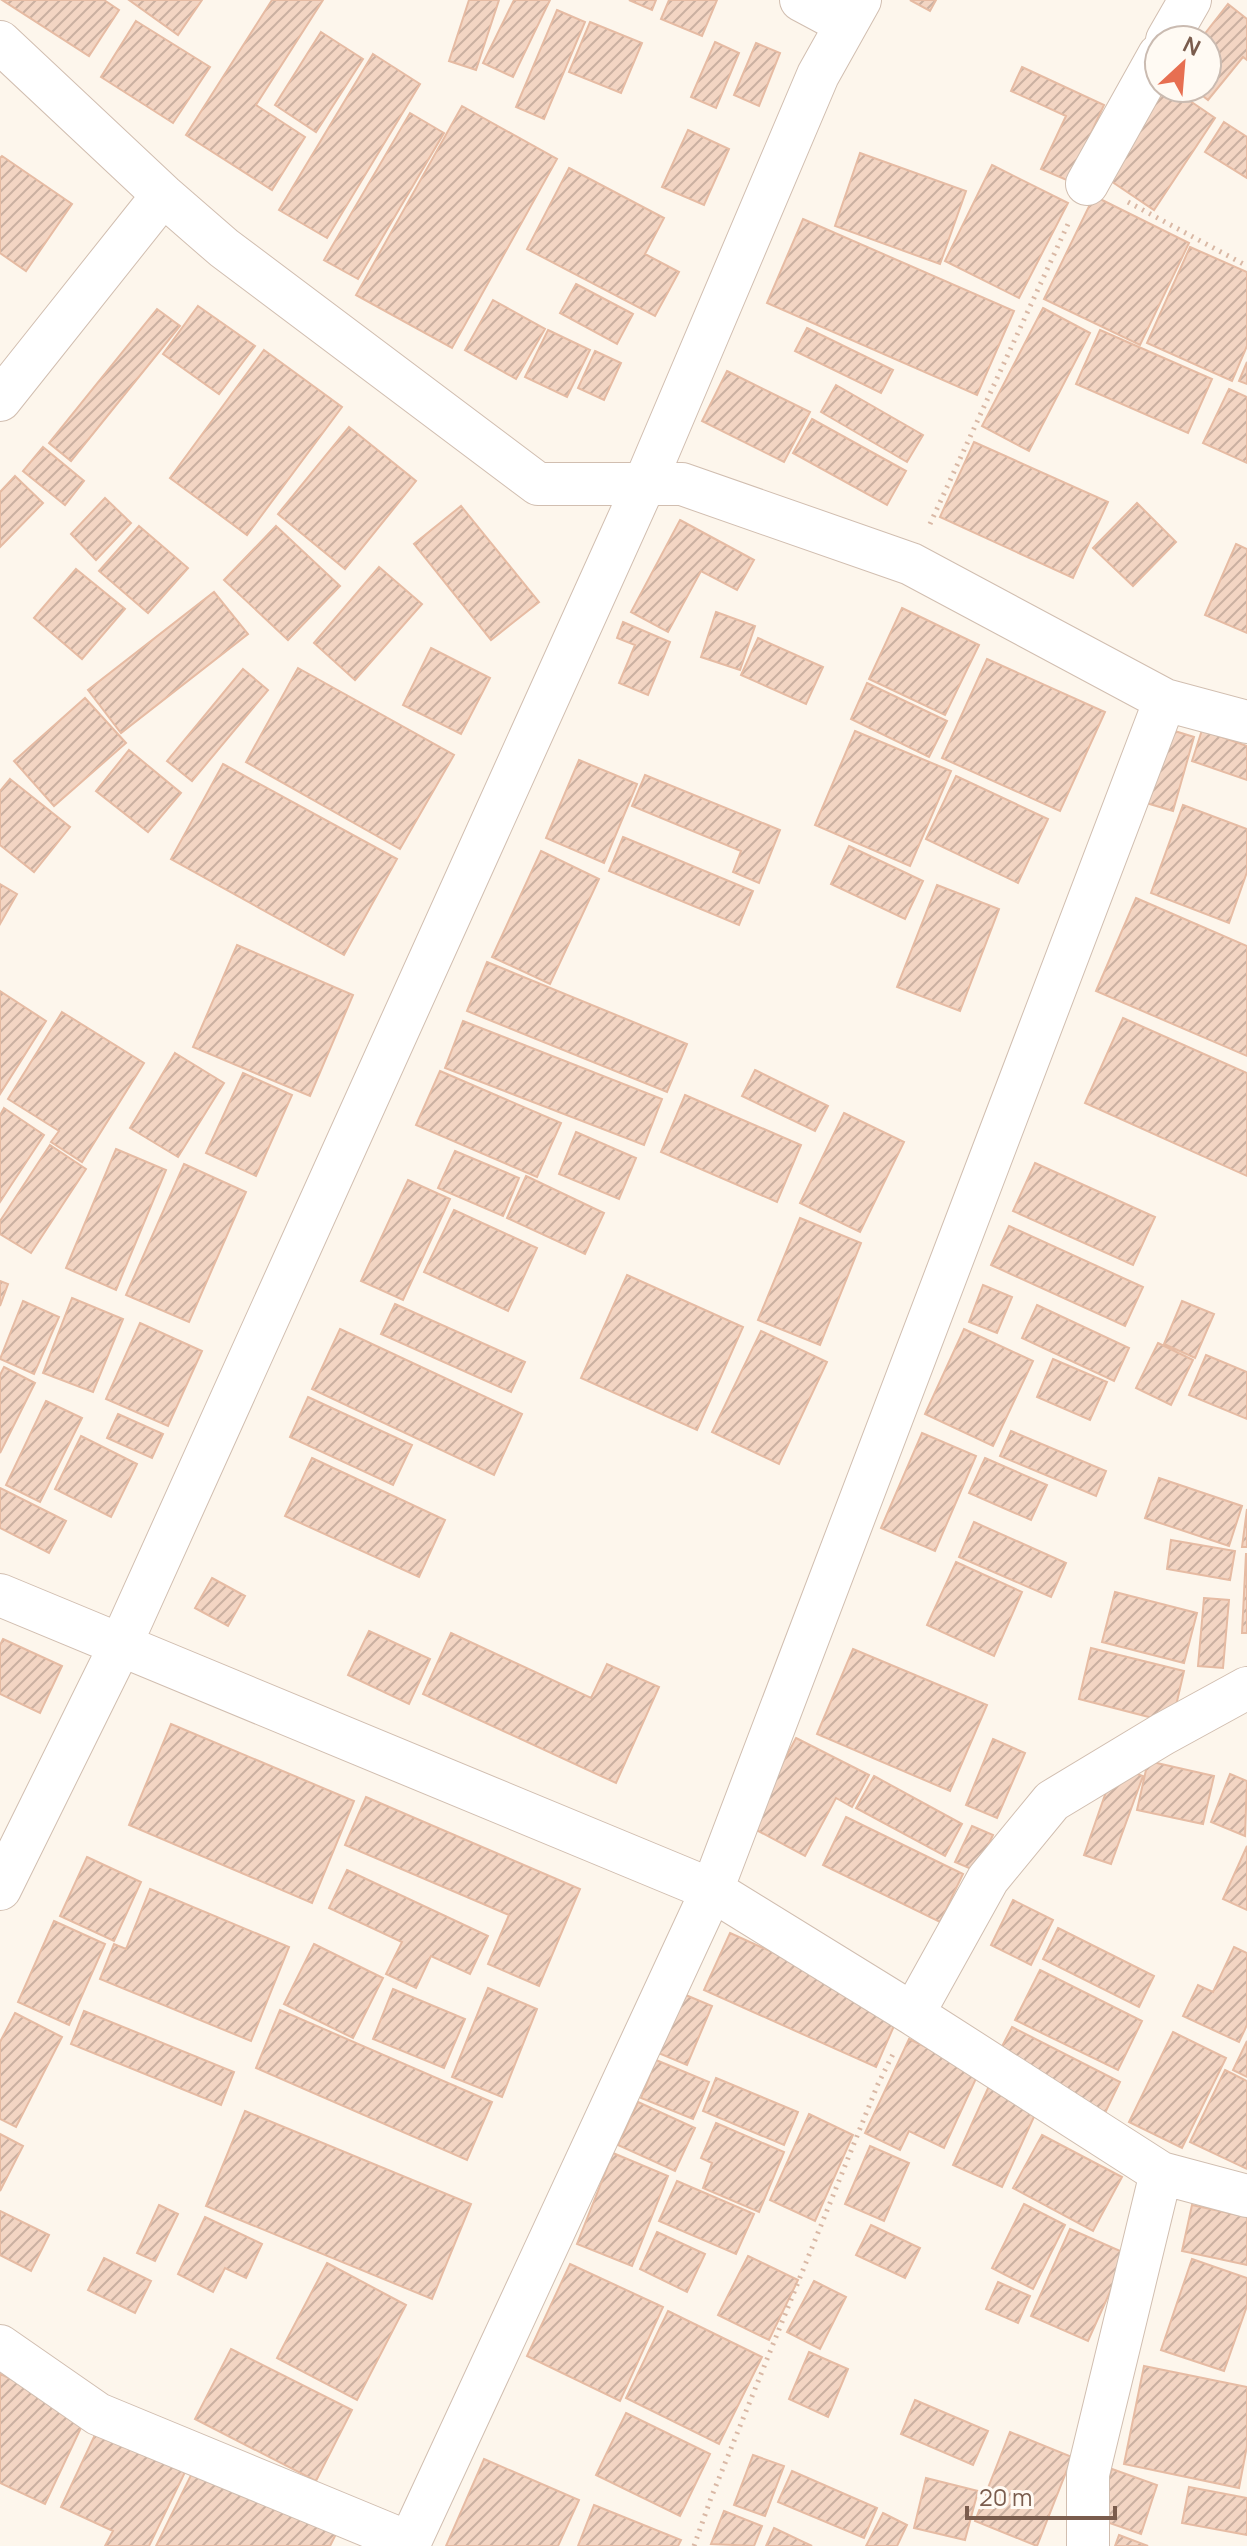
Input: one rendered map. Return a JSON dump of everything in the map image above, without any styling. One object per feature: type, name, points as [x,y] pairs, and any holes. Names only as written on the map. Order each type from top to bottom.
[{"type":"street","points":[[0,1889],[120,1646],[644,485],[818,75],[853,12],[801,0]]},
{"type":"street","points":[[1176,24],[1190,0]]},
{"type":"street","points":[[0,42],[224,248],[538,484],[682,484],[911,564],[1165,700],[1247,722]]},
{"type":"street","points":[[1087,184],[1143,84]]},
{"type":"street","points":[[0,400],[163,195]]},
{"type":"street","points":[[0,2346],[98,2414],[409,2545],[712,1890],[1165,700]]},
{"type":"street","points":[[0,1595],[712,1890],[1161,2173],[1247,2196]]},
{"type":"street","points":[[913,2014],[988,1879],[1052,1801],[1247,1688]]},
{"type":"street","points":[[1088,2546],[1088,2474],[1161,2173]]},
{"type":"path","points":[[911,564],[1087,184],[1144,210],[1247,266]]},
{"type":"path","points":[[694,2546],[878,2084],[913,2014]]},
{"type":"building","points":[[2,0],[104,0],[119,10],[89,56]]},
{"type":"building","points":[[129,0],[202,0],[178,35]]},
{"type":"building","points":[[272,0],[323,0],[256,105],[305,137],[272,190],[186,135]]},
{"type":"building","points":[[469,0],[499,0],[476,70],[449,61]]},
{"type":"building","points":[[514,0],[550,0],[513,77],[483,63]]},
{"type":"building","points":[[629,0],[656,0],[652,10]]},
{"type":"building","points":[[669,0],[717,0],[702,36],[661,19]]},
{"type":"building","points":[[910,0],[936,0],[930,11]]},
{"type":"building","points":[[1228,4],[1247,19],[1247,60],[1243,57],[1223,82],[1223,24],[1212,24]]},
{"type":"building","points":[[557,10],[585,22],[544,119],[516,107]]},
{"type":"building","points":[[136,21],[210,67],[173,123],[101,77]]},
{"type":"building","points":[[590,22],[642,43],[621,93],[569,72]]},
{"type":"building","points":[[321,32],[363,59],[316,132],[275,105]]},
{"type":"building","points":[[715,42],[739,53],[716,108],[691,97]]},
{"type":"building","points":[[756,43],[780,53],[759,106],[734,95]]},
{"type":"building","points":[[373,54],[420,84],[327,238],[279,210]]},
{"type":"building","points":[[1022,67],[1104,105],[1069,181],[1041,169],[1066,116],[1011,91]]},
{"type":"building","points":[[1154,104],[1194,104],[1215,118],[1154,210],[1105,177]]},
{"type":"building","points":[[462,106],[557,159],[452,348],[356,295]]},
{"type":"building","points":[[410,113],[444,133],[358,279],[324,260]]},
{"type":"building","points":[[1224,122],[1247,137],[1247,178],[1205,152]]},
{"type":"building","points":[[688,130],[729,149],[704,205],[662,187]]},
{"type":"building","points":[[860,153],[966,191],[940,264],[835,226]]},
{"type":"building","points":[[2,156],[72,204],[26,271],[0,253]]},
{"type":"building","points":[[992,165],[1068,203],[1019,298],[945,261]]},
{"type":"building","points":[[569,168],[664,218],[645,254],[679,272],[655,316],[527,249]]},
{"type":"building","points":[[1094,196],[1189,243],[1140,345],[1044,299]]},
{"type":"building","points":[[803,219],[1014,311],[977,395],[767,303]]},
{"type":"building","points":[[1190,247],[1247,272],[1247,346],[1232,381],[1147,343]]},
{"type":"building","points":[[576,284],[633,314],[617,344],[560,313]]},
{"type":"building","points":[[493,300],[545,329],[516,379],[465,350]]},
{"type":"building","points":[[198,306],[255,346],[219,394],[163,354]]},
{"type":"building","points":[[1043,308],[1090,333],[1029,451],[982,426]]},
{"type":"building","points":[[157,309],[180,326],[71,461],[49,443]]},
{"type":"building","points":[[807,328],[893,370],[881,393],[795,351]]},
{"type":"building","points":[[548,330],[590,350],[567,397],[525,377]]},
{"type":"building","points":[[1100,330],[1212,379],[1188,433],[1076,384]]},
{"type":"building","points":[[264,350],[342,407],[247,535],[170,478]]},
{"type":"building","points":[[595,351],[621,363],[604,400],[578,388]]},
{"type":"building","points":[[1247,362],[1247,384],[1239,381]]},
{"type":"building","points":[[727,371],[810,412],[784,462],[702,421]]},
{"type":"building","points":[[836,385],[923,435],[907,462],[821,412]]},
{"type":"building","points":[[1229,389],[1247,397],[1247,463],[1203,443]]},
{"type":"building","points":[[812,419],[906,471],[887,505],[793,453]]},
{"type":"building","points":[[349,427],[416,481],[345,569],[278,514]]},
{"type":"building","points":[[974,442],[1108,502],[1073,578],[940,517]]},
{"type":"building","points":[[43,447],[84,481],[65,505],[23,471]]},
{"type":"building","points":[[15,476],[43,503],[0,547],[0,492]]},
{"type":"building","points":[[105,498],[131,523],[96,560],[71,534]]},
{"type":"building","points":[[1137,503],[1176,542],[1133,586],[1093,548]]},
{"type":"building","points":[[461,506],[539,602],[491,640],[414,544]]},
{"type":"building","points":[[680,520],[754,560],[737,590],[701,571],[668,632],[631,612]]},
{"type":"building","points":[[139,526],[188,568],[148,613],[99,571]]},
{"type":"building","points":[[276,526],[340,586],[288,640],[224,580]]},
{"type":"building","points":[[1236,544],[1247,549],[1247,633],[1205,615]]},
{"type":"building","points":[[379,567],[422,604],[355,680],[314,643]]},
{"type":"building","points":[[76,569],[125,609],[82,659],[34,618]]},
{"type":"building","points":[[214,592],[248,634],[121,733],[88,690]]},
{"type":"building","points":[[902,608],[979,645],[945,715],[869,679]]},
{"type":"building","points":[[716,612],[755,626],[740,670],[701,657]]},
{"type":"building","points":[[623,622],[670,642],[648,695],[619,683],[635,645],[617,638]]},
{"type":"building","points":[[758,638],[823,667],[806,704],[741,675]]},
{"type":"building","points":[[431,648],[490,678],[461,734],[403,705]]},
{"type":"building","points":[[987,659],[1105,712],[1060,811],[942,758]]},
{"type":"building","points":[[298,668],[454,755],[400,849],[246,762]]},
{"type":"building","points":[[243,669],[268,690],[192,781],[167,761]]},
{"type":"building","points":[[867,683],[947,721],[929,757],[851,719]]},
{"type":"building","points":[[85,698],[126,743],[54,806],[14,761]]},
{"type":"building","points":[[1165,728],[1194,737],[1173,811],[1143,802]]},
{"type":"building","points":[[1202,730],[1247,746],[1247,780],[1192,761]]},
{"type":"building","points":[[855,731],[951,771],[910,866],[815,825]]},
{"type":"building","points":[[129,750],[181,793],[148,832],[96,791]]},
{"type":"building","points":[[579,760],[637,784],[604,863],[546,838]]},
{"type":"building","points":[[223,764],[397,859],[344,955],[171,859]]},
{"type":"building","points":[[645,775],[780,830],[759,883],[733,872],[741,851],[632,806]]},
{"type":"building","points":[[956,776],[1048,819],[1018,883],[926,839]]},
{"type":"building","points":[[10,779],[70,827],[34,872],[0,845],[0,791]]},
{"type":"building","points":[[1183,805],[1247,829],[1247,872],[1229,923],[1151,893]]},
{"type":"building","points":[[623,837],[753,891],[739,925],[609,871]]},
{"type":"building","points":[[849,846],[923,881],[905,919],[831,884]]},
{"type":"building","points":[[541,851],[599,879],[550,984],[492,957]]},
{"type":"building","points":[[0,884],[17,894],[0,924]]},
{"type":"building","points":[[937,885],[999,909],[960,1011],[897,987]]},
{"type":"building","points":[[1136,898],[1247,946],[1247,1056],[1096,991]]},
{"type":"building","points":[[237,945],[353,995],[310,1096],[193,1047]]},
{"type":"building","points":[[487,962],[687,1044],[667,1092],[467,1011]]},
{"type":"building","points":[[0,991],[46,1021],[0,1094]]},
{"type":"building","points":[[62,1012],[144,1063],[82,1162],[51,1142],[59,1131],[8,1099]]},
{"type":"building","points":[[1123,1018],[1247,1073],[1247,1176],[1085,1103]]},
{"type":"building","points":[[463,1021],[662,1099],[644,1145],[445,1068]]},
{"type":"building","points":[[175,1053],[224,1083],[178,1157],[130,1128]]},
{"type":"building","points":[[755,1070],[828,1106],[815,1131],[742,1096]]},
{"type":"building","points":[[440,1071],[561,1123],[537,1177],[416,1125]]},
{"type":"building","points":[[243,1073],[292,1095],[256,1176],[206,1153]]},
{"type":"building","points":[[685,1095],[801,1145],[777,1202],[661,1152]]},
{"type":"building","points":[[4,1108],[44,1135],[0,1202],[0,1115]]},
{"type":"building","points":[[844,1113],[904,1142],[860,1232],[800,1203]]},
{"type":"building","points":[[576,1132],[636,1158],[619,1199],[559,1174]]},
{"type":"building","points":[[50,1145],[86,1169],[31,1253],[0,1234],[0,1221]]},
{"type":"building","points":[[116,1149],[166,1170],[116,1290],[66,1268]]},
{"type":"building","points":[[455,1151],[519,1178],[503,1216],[438,1188]]},
{"type":"building","points":[[1035,1163],[1155,1217],[1133,1265],[1013,1211]]},
{"type":"building","points":[[184,1164],[246,1192],[189,1322],[126,1295]]},
{"type":"building","points":[[526,1176],[604,1213],[585,1254],[507,1218]]},
{"type":"building","points":[[408,1180],[450,1199],[403,1300],[361,1281]]},
{"type":"building","points":[[454,1210],[537,1248],[508,1311],[424,1272]]},
{"type":"building","points":[[800,1218],[861,1243],[820,1345],[758,1320]]},
{"type":"building","points":[[1009,1226],[1143,1287],[1125,1326],[991,1265]]},
{"type":"building","points":[[627,1275],[743,1327],[697,1430],[581,1378]]},
{"type":"building","points":[[0,1281],[8,1284],[0,1306]]},
{"type":"building","points":[[983,1285],[1012,1297],[997,1333],[969,1322]]},
{"type":"building","points":[[72,1298],[123,1319],[93,1392],[43,1373]]},
{"type":"building","points":[[23,1301],[59,1317],[34,1374],[0,1359]]},
{"type":"building","points":[[1182,1301],[1214,1314],[1195,1358],[1164,1344]]},
{"type":"building","points":[[395,1304],[525,1362],[511,1392],[381,1334]]},
{"type":"building","points":[[1037,1305],[1129,1348],[1114,1381],[1022,1338]]},
{"type":"building","points":[[140,1323],[202,1351],[168,1426],[106,1399]]},
{"type":"building","points":[[340,1329],[522,1414],[494,1475],[312,1389]]},
{"type":"building","points":[[964,1329],[1033,1361],[993,1446],[925,1414]]},
{"type":"building","points":[[761,1331],[827,1362],[779,1464],[712,1432]]},
{"type":"building","points":[[1158,1343],[1193,1360],[1171,1405],[1136,1388]]},
{"type":"building","points":[[1206,1355],[1247,1372],[1247,1419],[1189,1395]]},
{"type":"building","points":[[1053,1359],[1107,1382],[1090,1420],[1037,1397]]},
{"type":"building","points":[[4,1367],[35,1383],[0,1453],[0,1375]]},
{"type":"building","points":[[308,1397],[412,1445],[393,1485],[290,1437]]},
{"type":"building","points":[[46,1401],[82,1418],[40,1502],[6,1485]]},
{"type":"building","points":[[118,1414],[163,1434],[152,1458],[107,1438]]},
{"type":"building","points":[[1011,1431],[1106,1471],[1096,1496],[1000,1456]]},
{"type":"building","points":[[922,1433],[976,1456],[935,1551],[881,1528]]},
{"type":"building","points":[[81,1436],[137,1464],[111,1517],[55,1489]]},
{"type":"building","points":[[312,1458],[445,1520],[419,1577],[285,1516]]},
{"type":"building","points":[[985,1458],[1047,1485],[1031,1520],[969,1493]]},
{"type":"building","points":[[1159,1478],[1242,1506],[1229,1546],[1145,1518]]},
{"type":"building","points":[[0,1488],[66,1521],[49,1553],[0,1528]]},
{"type":"building","points":[[1247,1509],[1247,1547],[1242,1547]]},
{"type":"building","points":[[974,1522],[1066,1563],[1051,1597],[959,1557]]},
{"type":"building","points":[[1171,1540],[1235,1551],[1230,1580],[1167,1569]]},
{"type":"building","points":[[1246,1554],[1247,1633],[1242,1633]]},
{"type":"building","points":[[956,1562],[1022,1592],[994,1656],[927,1625]]},
{"type":"building","points":[[212,1578],[245,1596],[228,1626],[195,1608]]},
{"type":"building","points":[[1115,1592],[1197,1613],[1184,1663],[1102,1642]]},
{"type":"building","points":[[1204,1598],[1229,1600],[1223,1668],[1198,1666]]},
{"type":"building","points":[[369,1631],[430,1659],[409,1704],[348,1675]]},
{"type":"building","points":[[451,1633],[591,1698],[607,1664],[659,1687],[616,1783],[423,1694]]},
{"type":"building","points":[[3,1639],[62,1666],[40,1713],[0,1694],[0,1645]]},
{"type":"building","points":[[1091,1648],[1184,1671],[1172,1723],[1079,1699]]},
{"type":"building","points":[[853,1649],[987,1705],[950,1791],[817,1734]]},
{"type":"building","points":[[171,1724],[354,1801],[312,1903],[129,1825]]},
{"type":"building","points":[[796,1738],[869,1775],[852,1807],[836,1798],[805,1856],[749,1826]]},
{"type":"building","points":[[993,1739],[1025,1753],[997,1818],[966,1805]]},
{"type":"building","points":[[1148,1761],[1214,1776],[1203,1824],[1137,1810]]},
{"type":"building","points":[[1115,1766],[1143,1776],[1111,1864],[1084,1855]]},
{"type":"building","points":[[1230,1774],[1247,1781],[1245,1836],[1211,1822]]},
{"type":"building","points":[[874,1776],[962,1824],[945,1856],[856,1808]]},
{"type":"building","points":[[366,1797],[580,1889],[539,1986],[488,1964],[509,1915],[345,1845]]},
{"type":"building","points":[[846,1817],[963,1874],[940,1922],[823,1865]]},
{"type":"building","points":[[972,1826],[993,1835],[976,1871],[955,1862]]},
{"type":"building","points":[[1247,1846],[1247,1910],[1223,1899]]},
{"type":"building","points":[[87,1857],[141,1882],[114,1941],[60,1916]]},
{"type":"building","points":[[347,1870],[488,1936],[470,1974],[431,1956],[416,1988],[386,1974],[402,1942],[329,1908]]},
{"type":"building","points":[[150,1889],[289,1947],[251,2041],[100,1979],[114,1944],[126,1949]]},
{"type":"building","points":[[1013,1900],[1053,1920],[1031,1965],[991,1945]]},
{"type":"building","points":[[54,1921],[105,1944],[69,2025],[18,2002]]},
{"type":"building","points":[[1058,1928],[1154,1976],[1139,2007],[1043,1959]]},
{"type":"building","points":[[730,1933],[901,2010],[876,2067],[704,1990]]},
{"type":"building","points":[[314,1944],[383,1978],[353,2038],[284,2004]]},
{"type":"building","points":[[1234,1947],[1247,1953],[1247,2025],[1239,2042],[1183,2016],[1198,1985],[1213,1992]]},
{"type":"building","points":[[1040,1970],[1142,2021],[1118,2070],[1015,2020]]},
{"type":"building","points":[[488,1988],[537,2009],[502,2097],[452,2077]]},
{"type":"building","points":[[393,1989],[465,2019],[444,2068],[373,2039]]},
{"type":"building","points":[[681,1993],[712,2006],[687,2065],[656,2052]]},
{"type":"building","points":[[280,2010],[492,2102],[467,2160],[256,2068]]},
{"type":"building","points":[[84,2011],[234,2072],[221,2105],[71,2044]]},
{"type":"building","points":[[15,2013],[62,2037],[16,2127],[0,2119],[0,2042]]},
{"type":"building","points":[[1012,2027],[1120,2082],[1105,2113],[996,2058]]},
{"type":"building","points":[[1173,2032],[1226,2058],[1182,2148],[1129,2122]]},
{"type":"building","points":[[909,2039],[979,2072],[944,2148],[909,2131],[900,2150],[865,2133]]},
{"type":"building","points":[[1247,2041],[1247,2077],[1233,2070]]},
{"type":"building","points":[[656,2060],[709,2082],[693,2119],[641,2098]]},
{"type":"building","points":[[1225,2070],[1247,2081],[1247,2169],[1190,2142]]},
{"type":"building","points":[[716,2078],[798,2112],[784,2145],[703,2111]]},
{"type":"building","points":[[989,2086],[1038,2108],[1002,2187],[953,2165]]},
{"type":"building","points":[[638,2102],[695,2128],[675,2171],[618,2145]]},
{"type":"building","points":[[245,2111],[471,2204],[432,2299],[206,2206]]},
{"type":"building","points":[[809,2114],[853,2135],[815,2221],[770,2200]]},
{"type":"building","points":[[716,2123],[784,2152],[759,2212],[703,2188],[712,2163],[701,2158]]},
{"type":"building","points":[[0,2134],[23,2146],[0,2191]]},
{"type":"building","points":[[1042,2135],[1122,2177],[1093,2231],[1013,2188]]},
{"type":"building","points":[[870,2146],[909,2163],[884,2221],[845,2204]]},
{"type":"building","points":[[613,2153],[668,2176],[632,2266],[577,2244]]},
{"type":"building","points":[[677,2181],[754,2214],[736,2254],[659,2221]]},
{"type":"building","points":[[1024,2204],[1065,2225],[1033,2289],[992,2268]]},
{"type":"building","points":[[159,2205],[178,2214],[155,2261],[137,2253]]},
{"type":"building","points":[[1192,2205],[1247,2217],[1247,2265],[1182,2251]]},
{"type":"building","points":[[0,2211],[49,2235],[31,2271],[0,2255]]},
{"type":"building","points":[[205,2217],[262,2244],[246,2278],[225,2268],[213,2292],[178,2274]]},
{"type":"building","points":[[871,2225],[920,2248],[905,2278],[856,2255]]},
{"type":"building","points":[[1070,2229],[1127,2254],[1088,2341],[1031,2316]]},
{"type":"building","points":[[657,2232],[705,2254],[687,2292],[640,2269]]},
{"type":"building","points":[[748,2256],[798,2280],[769,2340],[718,2315]]},
{"type":"building","points":[[104,2258],[151,2281],[135,2313],[88,2290]]},
{"type":"building","points":[[1192,2259],[1247,2278],[1247,2306],[1224,2371],[1161,2350]]},
{"type":"building","points":[[327,2263],[406,2305],[357,2400],[277,2358]]},
{"type":"building","points":[[570,2264],[663,2307],[620,2401],[527,2356]]},
{"type":"building","points":[[814,2281],[846,2297],[820,2349],[787,2332]]},
{"type":"building","points":[[998,2282],[1030,2296],[1018,2323],[986,2309]]},
{"type":"building","points":[[668,2311],[762,2357],[719,2444],[626,2398]]},
{"type":"building","points":[[231,2349],[352,2410],[316,2481],[195,2419]]},
{"type":"building","points":[[809,2352],[848,2369],[828,2417],[789,2399]]},
{"type":"building","points":[[1144,2366],[1247,2387],[1247,2446],[1239,2488],[1124,2464]]},
{"type":"building","points":[[0,2374],[87,2415],[45,2504],[0,2483]]},
{"type":"building","points":[[915,2400],[988,2431],[973,2465],[901,2434]]},
{"type":"building","points":[[626,2413],[710,2454],[680,2516],[596,2475]]},
{"type":"building","points":[[101,2422],[189,2464],[149,2546],[105,2546],[113,2531],[61,2507]]},
{"type":"building","points":[[1010,2432],[1072,2457],[1037,2546],[975,2521]]},
{"type":"building","points":[[753,2455],[784,2466],[765,2516],[734,2505]]},
{"type":"building","points":[[484,2459],[579,2500],[558,2546],[446,2546]]},
{"type":"building","points":[[197,2463],[337,2532],[330,2546],[156,2546]]},
{"type":"building","points":[[1112,2469],[1157,2485],[1141,2534],[1095,2518]]},
{"type":"building","points":[[792,2471],[877,2508],[864,2538],[778,2502]]},
{"type":"building","points":[[926,2478],[978,2491],[965,2540],[914,2528]]},
{"type":"building","points":[[1189,2487],[1247,2498],[1247,2535],[1182,2523]]},
{"type":"building","points":[[594,2505],[681,2540],[678,2546],[578,2546]]},
{"type":"building","points":[[724,2511],[762,2526],[754,2546],[711,2544]]},
{"type":"building","points":[[883,2513],[907,2525],[897,2546],[866,2546]]},
{"type":"building","points":[[774,2528],[812,2546],[766,2546]]},
{"type":"building","points":[[1119,2535],[1148,2546],[1115,2546]]}]
